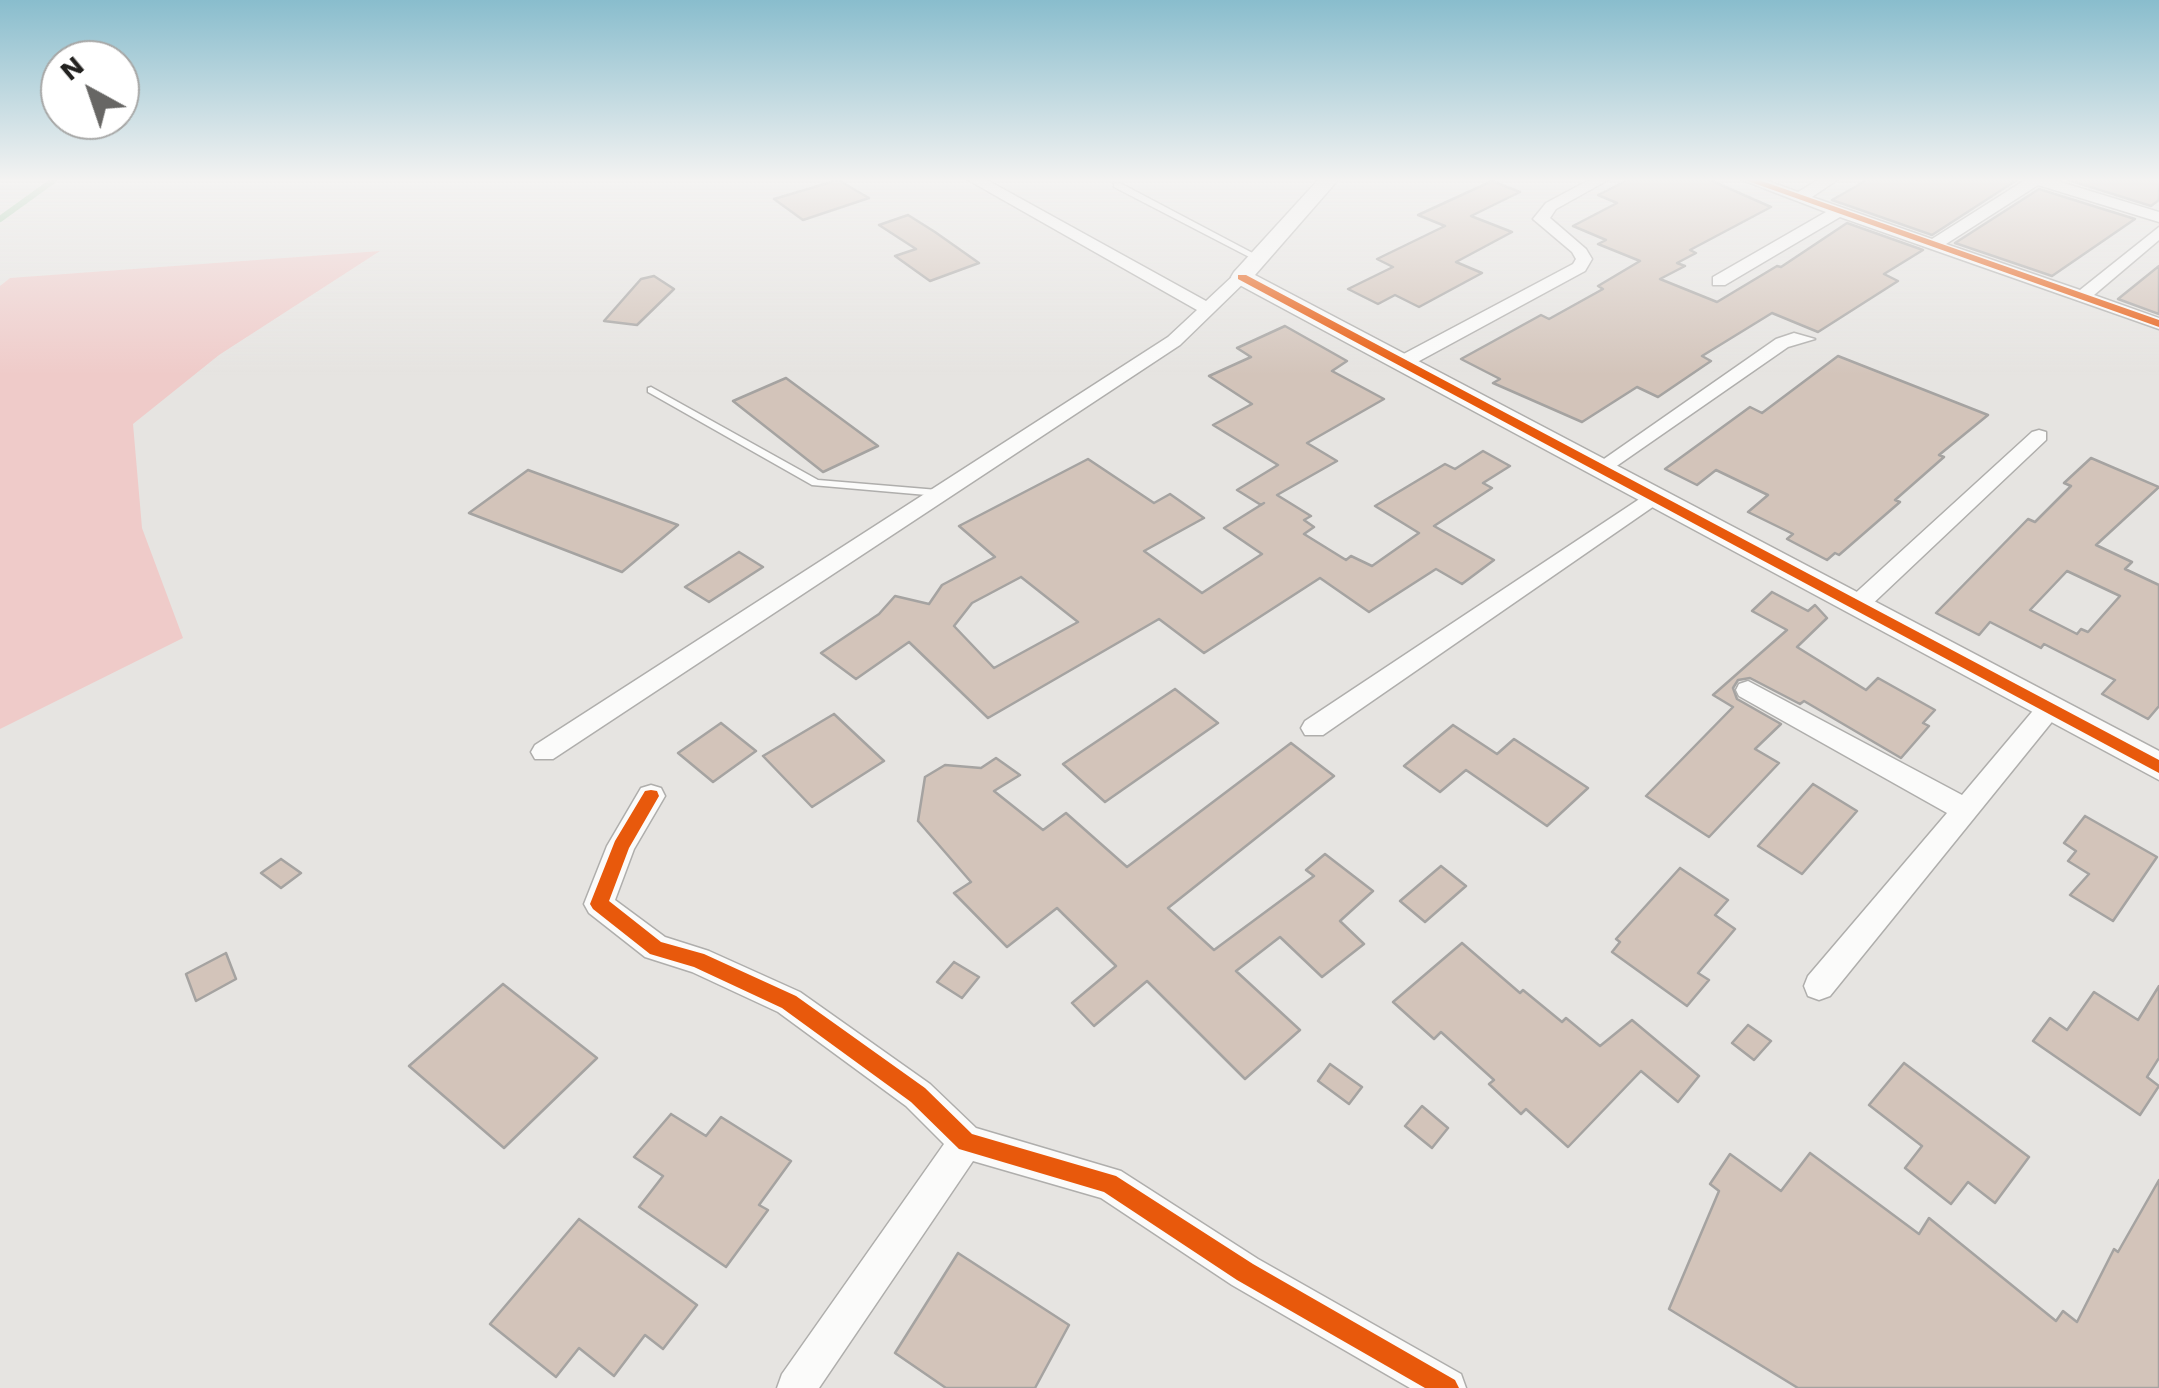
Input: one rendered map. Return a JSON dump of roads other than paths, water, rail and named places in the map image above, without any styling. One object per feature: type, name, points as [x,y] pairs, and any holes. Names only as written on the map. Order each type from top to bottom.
[{"type":"street","points":[[1092,245],[1206,308]]},
{"type":"street","points":[[544,752],[1174,341],[1271,245]]},
{"type":"street","points":[[1403,362],[1579,267],[1584,259],[1572,245]]},
{"type":"street","points":[[1719,281],[1781,245]]},
{"type":"street","points":[[1929,245],[2159,324]]},
{"type":"street","points":[[2080,298],[2144,245]]},
{"type":"street","points":[[1250,268],[1403,362],[2159,768]]},
{"type":"street","points":[[1602,468],[1788,340],[1806,338]]},
{"type":"street","points":[[1858,604],[2039,436]]},
{"type":"street","points":[[1314,728],[1652,497]]},
{"type":"street","points":[[1748,690],[1966,810]]},
{"type":"street","points":[[1818,986],[2052,708]]},
{"type":"street","points":[[651,796],[622,846],[599,904],[656,948],[698,960],[789,1002],[918,1096],[966,1142],[1110,1184],[1245,1272],[1433,1385]]},
{"type":"street","points":[[796,1388],[966,1142]]},
{"type":"lane","points":[[1213,245],[1250,268]]},
{"type":"lane","points":[[651,390],[816,483],[938,493]]}]
